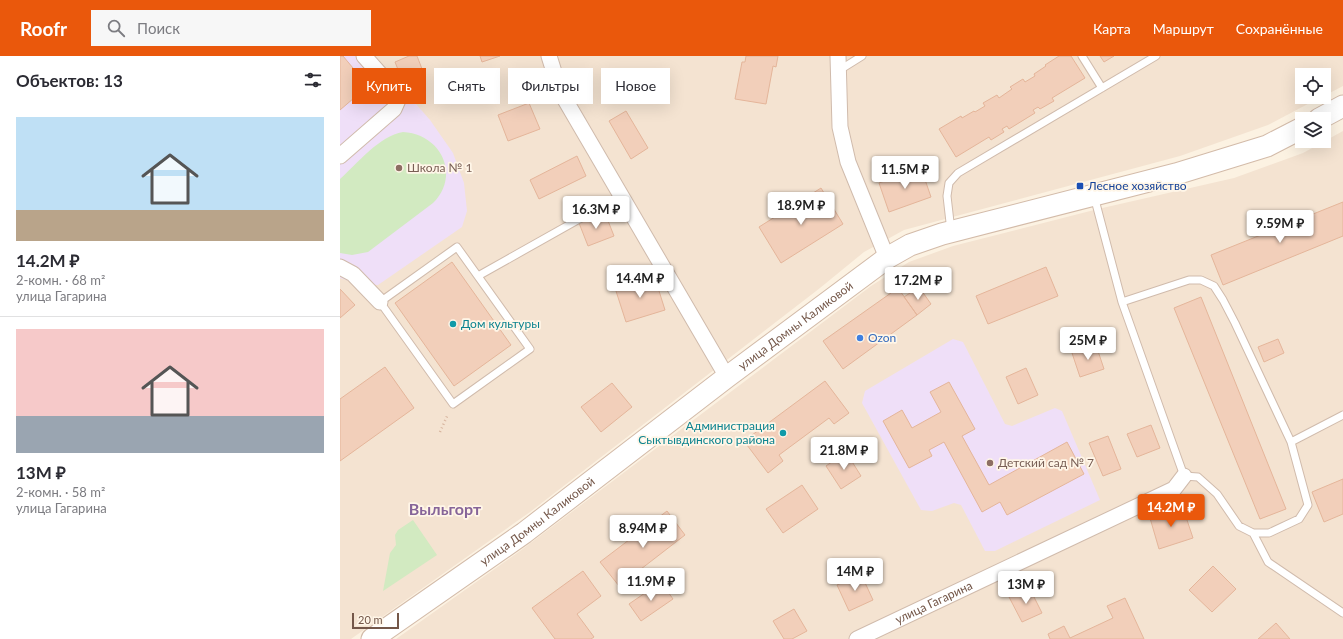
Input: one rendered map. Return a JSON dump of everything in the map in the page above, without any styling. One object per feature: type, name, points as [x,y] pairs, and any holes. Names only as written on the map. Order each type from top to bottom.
[{"type":"main road","points":[[1331,112],[1343,106]]},
{"type":"main road","name":"улица Домны Каликовой","points":[[372,639],[524,533],[727,377],[887,258],[910,245],[951,231],[1176,174],[1267,146],[1295,132]]},
{"type":"street","points":[[340,156],[394,109],[398,100],[397,93],[364,56]]},
{"type":"street","points":[[549,56],[560,91],[727,377]]},
{"type":"street","points":[[838,56],[840,127],[848,162],[887,258]]},
{"type":"street","points":[[340,267],[353,274],[380,302]]},
{"type":"street","name":"улица Гагарина","points":[[864,638],[1174,489],[1184,476]]},
{"type":"lane","points":[[838,71],[862,56]]},
{"type":"lane","points":[[1082,56],[1102,88]]},
{"type":"lane","points":[[951,231],[947,196],[949,183],[958,173],[1156,56]]},
{"type":"lane","points":[[478,276],[622,195]]},
{"type":"lane","points":[[1094,196],[1122,302],[1184,476],[1198,477],[1217,494],[1239,526],[1254,533],[1269,533],[1299,519],[1308,505],[1291,442],[1224,300],[1214,286],[1201,280],[1189,280],[1122,302]]},
{"type":"lane","points":[[457,247],[530,349],[453,404],[380,302],[457,247]]},
{"type":"lane","points":[[1291,442],[1343,415]]},
{"type":"lane","points":[[1254,533],[1268,562],[1343,613]]},
{"type":"path","points":[[440,432],[453,404]]},
{"type":"shaded area","points":[[340,56],[1343,56],[1343,86],[1331,92],[1331,68],[1295,68],[1295,104],[1308,104],[1268,125],[1180,156],[904,230],[864,252],[820,288],[530,512],[351,639],[340,639]]},
{"type":"shaded area","name":"Школа № 1","points":[[340,56],[374,56],[384,68],[352,68],[352,104],[416,104],[430,120],[453,153],[464,183],[467,211],[462,227],[378,285],[358,284],[340,278]]},
{"type":"shaded area","points":[[1343,131],[1343,639],[396,639],[520,551],[871,286],[909,262],[953,246],[1098,209],[1234,178],[1303,153],[1312,148],[1331,148],[1331,138]]},
{"type":"shaded area","name":"Детский сад № 7","points":[[953,339],[963,342],[1005,424],[1012,426],[1055,408],[1062,411],[1100,500],[995,551],[985,551],[961,505],[954,503],[932,511],[921,510],[862,403],[865,391]]},
{"type":"green space","points":[[403,132],[416,134],[428,140],[437,148],[443,158],[446,169],[445,180],[441,192],[433,203],[368,252],[352,255],[340,253],[340,179],[377,144]]},
{"type":"green space","points":[[413,520],[437,555],[383,591],[390,553],[396,545],[395,535],[398,530]]},
{"type":"building","points":[[340,56],[343,56],[353,68],[352,100],[340,110]]},
{"type":"building","points":[[409,56],[417,56],[422,68],[397,68],[395,62]]},
{"type":"building","points":[[480,56],[500,56],[482,62]]},
{"type":"building","points":[[746,56],[778,56],[776,67],[773,66],[766,104],[735,99],[742,62],[745,62]]},
{"type":"building","points":[[1059,56],[1071,56],[1085,78],[1052,98],[1054,101],[1040,109],[1038,107],[1033,110],[1035,113],[1009,129],[1007,126],[1002,129],[1004,132],[991,140],[989,137],[956,157],[939,129],[961,116],[962,118],[974,111],[975,112],[985,106],[983,103],[997,95],[999,98],[1012,89],[1010,87],[1023,79],[1025,82],[1035,76],[1034,74]]},
{"type":"building","points":[[1100,56],[1114,56],[1104,62]]},
{"type":"building","points":[[529,104],[540,129],[508,141],[498,115]]},
{"type":"building","points":[[626,111],[648,148],[631,159],[609,121]]},
{"type":"building","points":[[577,156],[586,176],[539,199],[530,180]]},
{"type":"building","points":[[921,168],[931,197],[889,212],[879,183]]},
{"type":"building","points":[[821,188],[843,224],[781,263],[759,227]]},
{"type":"building","points":[[1343,202],[1343,236],[1223,285],[1211,255]]},
{"type":"building","points":[[605,213],[614,236],[588,246],[579,223]]},
{"type":"building","name":"Дом культуры","points":[[452,262],[511,345],[454,386],[395,303]]},
{"type":"building","points":[[1046,267],[1058,296],[988,324],[976,296]]},
{"type":"building","points":[[654,275],[665,310],[626,322],[615,288]]},
{"type":"building","points":[[919,287],[931,304],[917,315],[904,297]]},
{"type":"building","points":[[898,288],[917,315],[843,369],[823,341]]},
{"type":"building","points":[[340,289],[355,305],[340,318]]},
{"type":"building","points":[[1201,297],[1286,509],[1260,519],[1174,308]]},
{"type":"building","points":[[1278,339],[1284,353],[1264,362],[1258,347]]},
{"type":"building","points":[[1096,345],[1104,369],[1080,377],[1072,353]]},
{"type":"building","points":[[385,367],[414,408],[340,461],[340,399]]},
{"type":"building","points":[[1026,368],[1038,395],[1018,404],[1006,377]]},
{"type":"building","name":"Администрация Сыктывдинского района","points":[[825,381],[849,413],[834,424],[829,418],[779,455],[783,461],[768,473],[744,441]]},
{"type":"building","points":[[949,382],[975,429],[962,436],[989,485],[1067,442],[1084,474],[1007,515],[1000,502],[982,512],[944,442],[929,450],[932,456],[909,468],[883,421],[902,410],[912,428],[941,412],[930,392]]},
{"type":"building","points":[[612,383],[632,407],[601,432],[581,407]]},
{"type":"building","points":[[1151,425],[1160,448],[1137,457],[1127,434]]},
{"type":"building","points":[[1108,436],[1121,469],[1103,476],[1089,443]]},
{"type":"building","points":[[846,452],[861,476],[841,489],[826,466]]},
{"type":"building","points":[[1343,479],[1343,514],[1324,522],[1312,492]]},
{"type":"building","points":[[802,485],[818,509],[783,533],[766,509]]},
{"type":"building","points":[[1183,508],[1193,538],[1159,549],[1150,518]]},
{"type":"building","points":[[667,511],[685,535],[619,586],[600,562]]},
{"type":"building","points":[[1213,566],[1236,589],[1212,612],[1189,590]]},
{"type":"building","points":[[583,571],[601,596],[577,614],[594,637],[591,639],[555,639],[532,608]]},
{"type":"building","points":[[861,574],[873,600],[849,611],[837,585]]},
{"type":"building","points":[[661,582],[673,599],[641,621],[629,604]]},
{"type":"building","points":[[1029,587],[1042,613],[1022,622],[1009,597]]},
{"type":"building","points":[[1125,598],[1144,639],[1050,639],[1048,634],[1064,626],[1070,638],[1113,618],[1107,606]]},
{"type":"building","points":[[794,609],[807,631],[792,639],[784,639],[773,621]]},
{"type":"building","points":[[1276,623],[1290,639],[1258,639]]},
{"type":"place","name":"Школа № 1","points":[[399,168]]},
{"type":"place","name":"Лесное хозяйство","points":[[1080,186]]},
{"type":"place","name":"Дом культуры","points":[[453,324]]},
{"type":"place","name":"Ozon","points":[[860,338]]},
{"type":"place","name":"Администрация Сыктывдинского района","points":[[783,433]]},
{"type":"place","name":"Детский сад № 7","points":[[990,463]]},
{"type":"district","name":"Выльгорт","points":[[445,509]]}]
